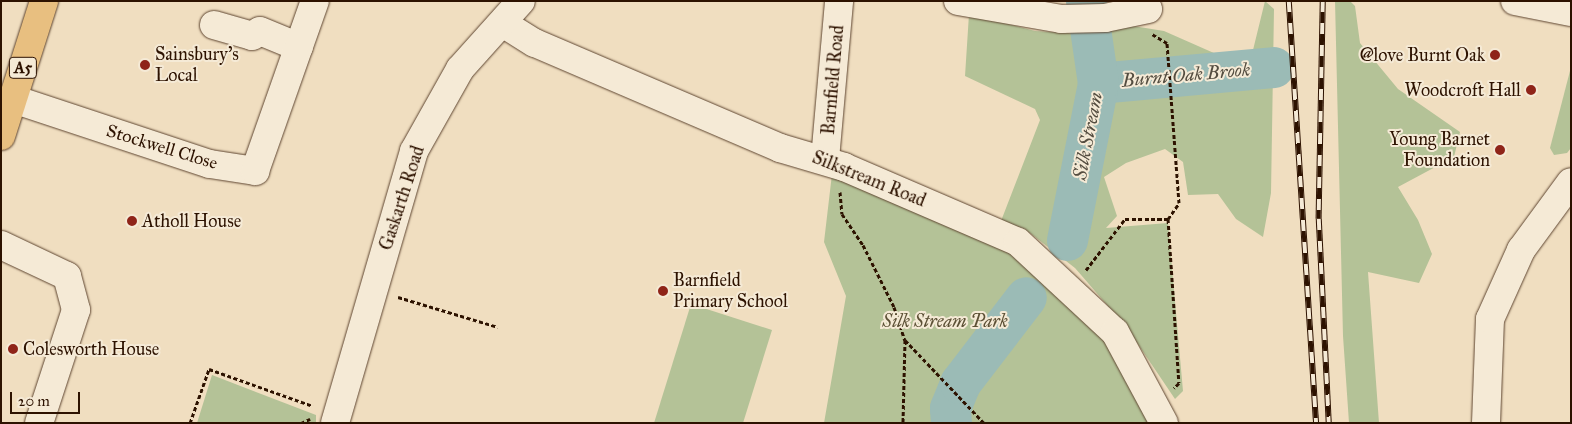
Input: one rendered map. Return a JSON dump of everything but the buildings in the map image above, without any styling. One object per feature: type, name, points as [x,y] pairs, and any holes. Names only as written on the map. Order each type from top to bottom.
[{"type":"main road","name":"A5","points":[[1,136],[44,1]]},
{"type":"street","name":"Stockwell Close","points":[[13,99],[210,164],[255,171],[315,1]]},
{"type":"street","name":"Gaskarth Road","points":[[336,419],[414,151],[460,69],[504,24],[521,1]]},
{"type":"street","name":"Barnfield Road","points":[[825,160],[840,1]]},
{"type":"street","points":[[958,1],[1061,19],[1121,14],[1148,8]]},
{"type":"street","points":[[1515,1],[1571,12]]},
{"type":"street","name":"Silkstream Road","points":[[504,24],[535,43],[780,148],[825,160],[1018,242],[1116,332],[1160,415]]},
{"type":"street","points":[[214,25],[252,36],[260,31],[299,47]]},
{"type":"street","points":[[1486,423],[1490,319],[1521,250],[1571,182]]},
{"type":"street","points":[[1,245],[67,276],[76,310],[39,423]]},
{"type":"path","points":[[1121,14],[1167,43],[1179,203],[1168,218],[1179,383],[1160,415]]},
{"type":"path","points":[[841,187],[838,200],[842,214],[872,263],[904,340],[936,376],[984,423]]},
{"type":"path","points":[[1070,290],[1124,219],[1168,218]]},
{"type":"path","points":[[373,290],[498,326]]},
{"type":"path","points":[[903,423],[904,340]]},
{"type":"path","points":[[190,423],[210,369],[336,419]]},
{"type":"green space","points":[[1265,1],[1274,9],[1271,193],[1263,237],[1236,219],[1218,194],[1188,195],[1183,162],[1165,149],[1126,163],[1104,177],[1117,216],[1106,228],[1168,223],[1183,391],[1175,399],[1127,328],[1075,268],[1030,233],[1001,221],[1040,120],[1035,109],[965,76],[969,14],[1035,31],[1085,34],[1127,25],[1164,31],[1232,61],[1253,50]]},
{"type":"green space","points":[[1335,1],[1350,1],[1355,6],[1360,43],[1398,89],[1460,132],[1454,157],[1398,187],[1418,220],[1432,254],[1419,283],[1368,272],[1379,423],[1349,423],[1343,336]]},
{"type":"green space","points":[[1571,67],[1571,148],[1567,153],[1554,155],[1550,148]]},
{"type":"green space","name":"Silk Stream Park","points":[[832,174],[1020,242],[1114,330],[1164,423],[824,423],[846,296],[824,242]]},
{"type":"green space","points":[[691,304],[772,330],[743,423],[654,423]]},
{"type":"green space","points":[[212,375],[316,415],[316,423],[197,423]]},
{"type":"waterway","name":"Silk Stream","points":[[1067,240],[1098,83],[1086,1]]},
{"type":"waterway","name":"Burnt Oak Brook","points":[[1098,83],[1273,67]]},
{"type":"waterway","name":"Silk Stream","points":[[951,423],[950,408],[960,383],[1026,297]]},
{"type":"railway","points":[[1289,1],[1316,423]]},
{"type":"railway","points":[[1323,1],[1319,219],[1329,423]]},
{"type":"place","name":"@love Burnt Oak","points":[[1495,55]]},
{"type":"place","name":"Sainsbury's Local","points":[[145,65]]},
{"type":"place","name":"Woodcroft Hall","points":[[1531,90]]},
{"type":"place","name":"Young Barnet Foundation","points":[[1500,150]]},
{"type":"place","name":"Atholl House","points":[[132,221]]},
{"type":"place","name":"Barnfield Primary School","points":[[663,291]]},
{"type":"place","name":"Colesworth House","points":[[13,349]]}]
